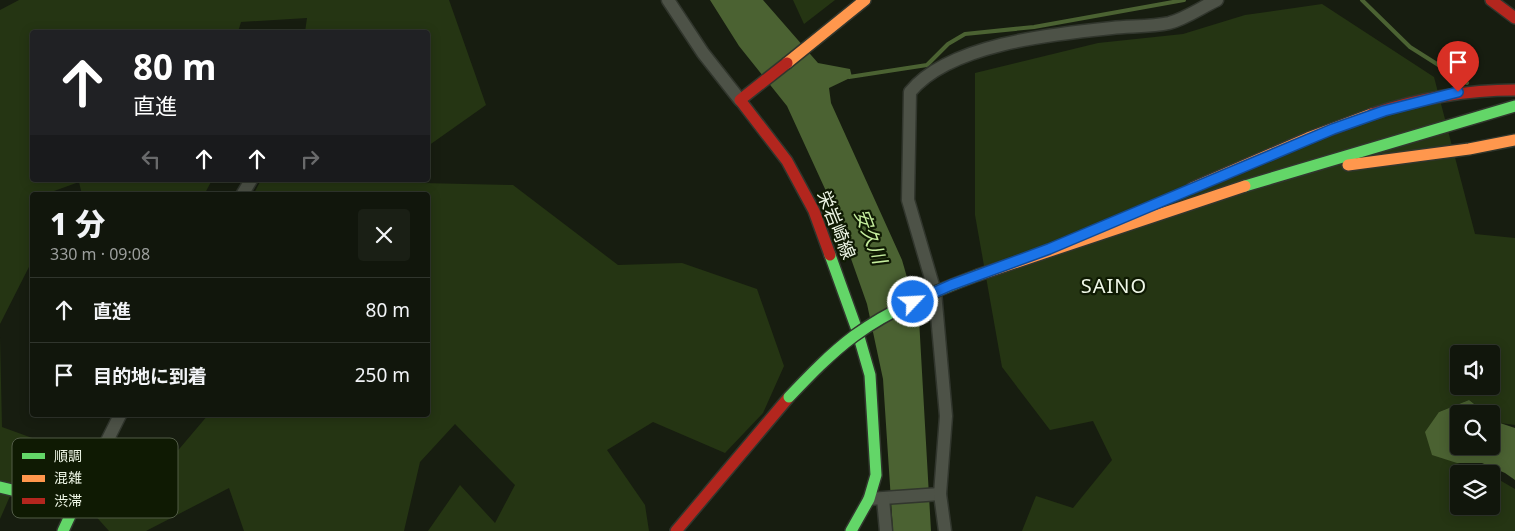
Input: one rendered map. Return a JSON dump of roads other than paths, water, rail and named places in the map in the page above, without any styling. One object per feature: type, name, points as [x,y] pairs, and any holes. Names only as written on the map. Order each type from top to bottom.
[{"type":"main road","points":[[740,100],[865,0]]},
{"type":"main road","points":[[1492,0],[1515,18]]},
{"type":"main road","points":[[1049,249],[1333,129],[1384,111],[1447,93],[1469,90],[1515,90]]},
{"type":"main road","name":"栄岩崎線","points":[[740,100],[787,161],[814,212],[857,330],[870,375],[876,475],[869,499],[851,531]]},
{"type":"main road","points":[[676,531],[789,397],[833,353],[878,321],[925,296],[1049,249],[1138,220],[1297,169],[1515,106]]},
{"type":"main road","points":[[1138,220],[1310,172],[1487,146],[1515,140]]},
{"type":"main road","points":[[63,531],[69,518]]},
{"type":"street","points":[[668,0],[703,53],[740,100]]},
{"type":"street","points":[[945,531],[937,494],[946,416],[935,292],[908,200],[910,92],[919,80],[963,57],[993,46],[1075,32],[1169,23],[1217,0]]},
{"type":"street","points":[[108,438],[119,417]]},
{"type":"street","points":[[869,499],[937,494]]},
{"type":"street","points":[[883,499],[886,531]]},
{"type":"water","name":"安久川","points":[[710,0],[763,0],[818,63],[850,69],[852,77],[829,88],[831,103],[902,260],[919,319],[931,531],[893,531],[883,379],[867,304],[831,202],[787,106],[739,46]]},
{"type":"water","points":[[1469,400],[1475,405],[1456,405]]},
{"type":"water","points":[[1450,408],[1450,455],[1500,455],[1500,423],[1515,428],[1515,480],[1500,471],[1500,465],[1457,463],[1432,455],[1425,432],[1439,412]]},
{"type":"waterway","points":[[849,77],[927,65],[948,44],[965,34],[1034,27],[1184,0]]},
{"type":"waterway","points":[[1362,0],[1410,47],[1467,83]]},
{"type":"district","name":"SAINO","points":[[1114,286]]}]
